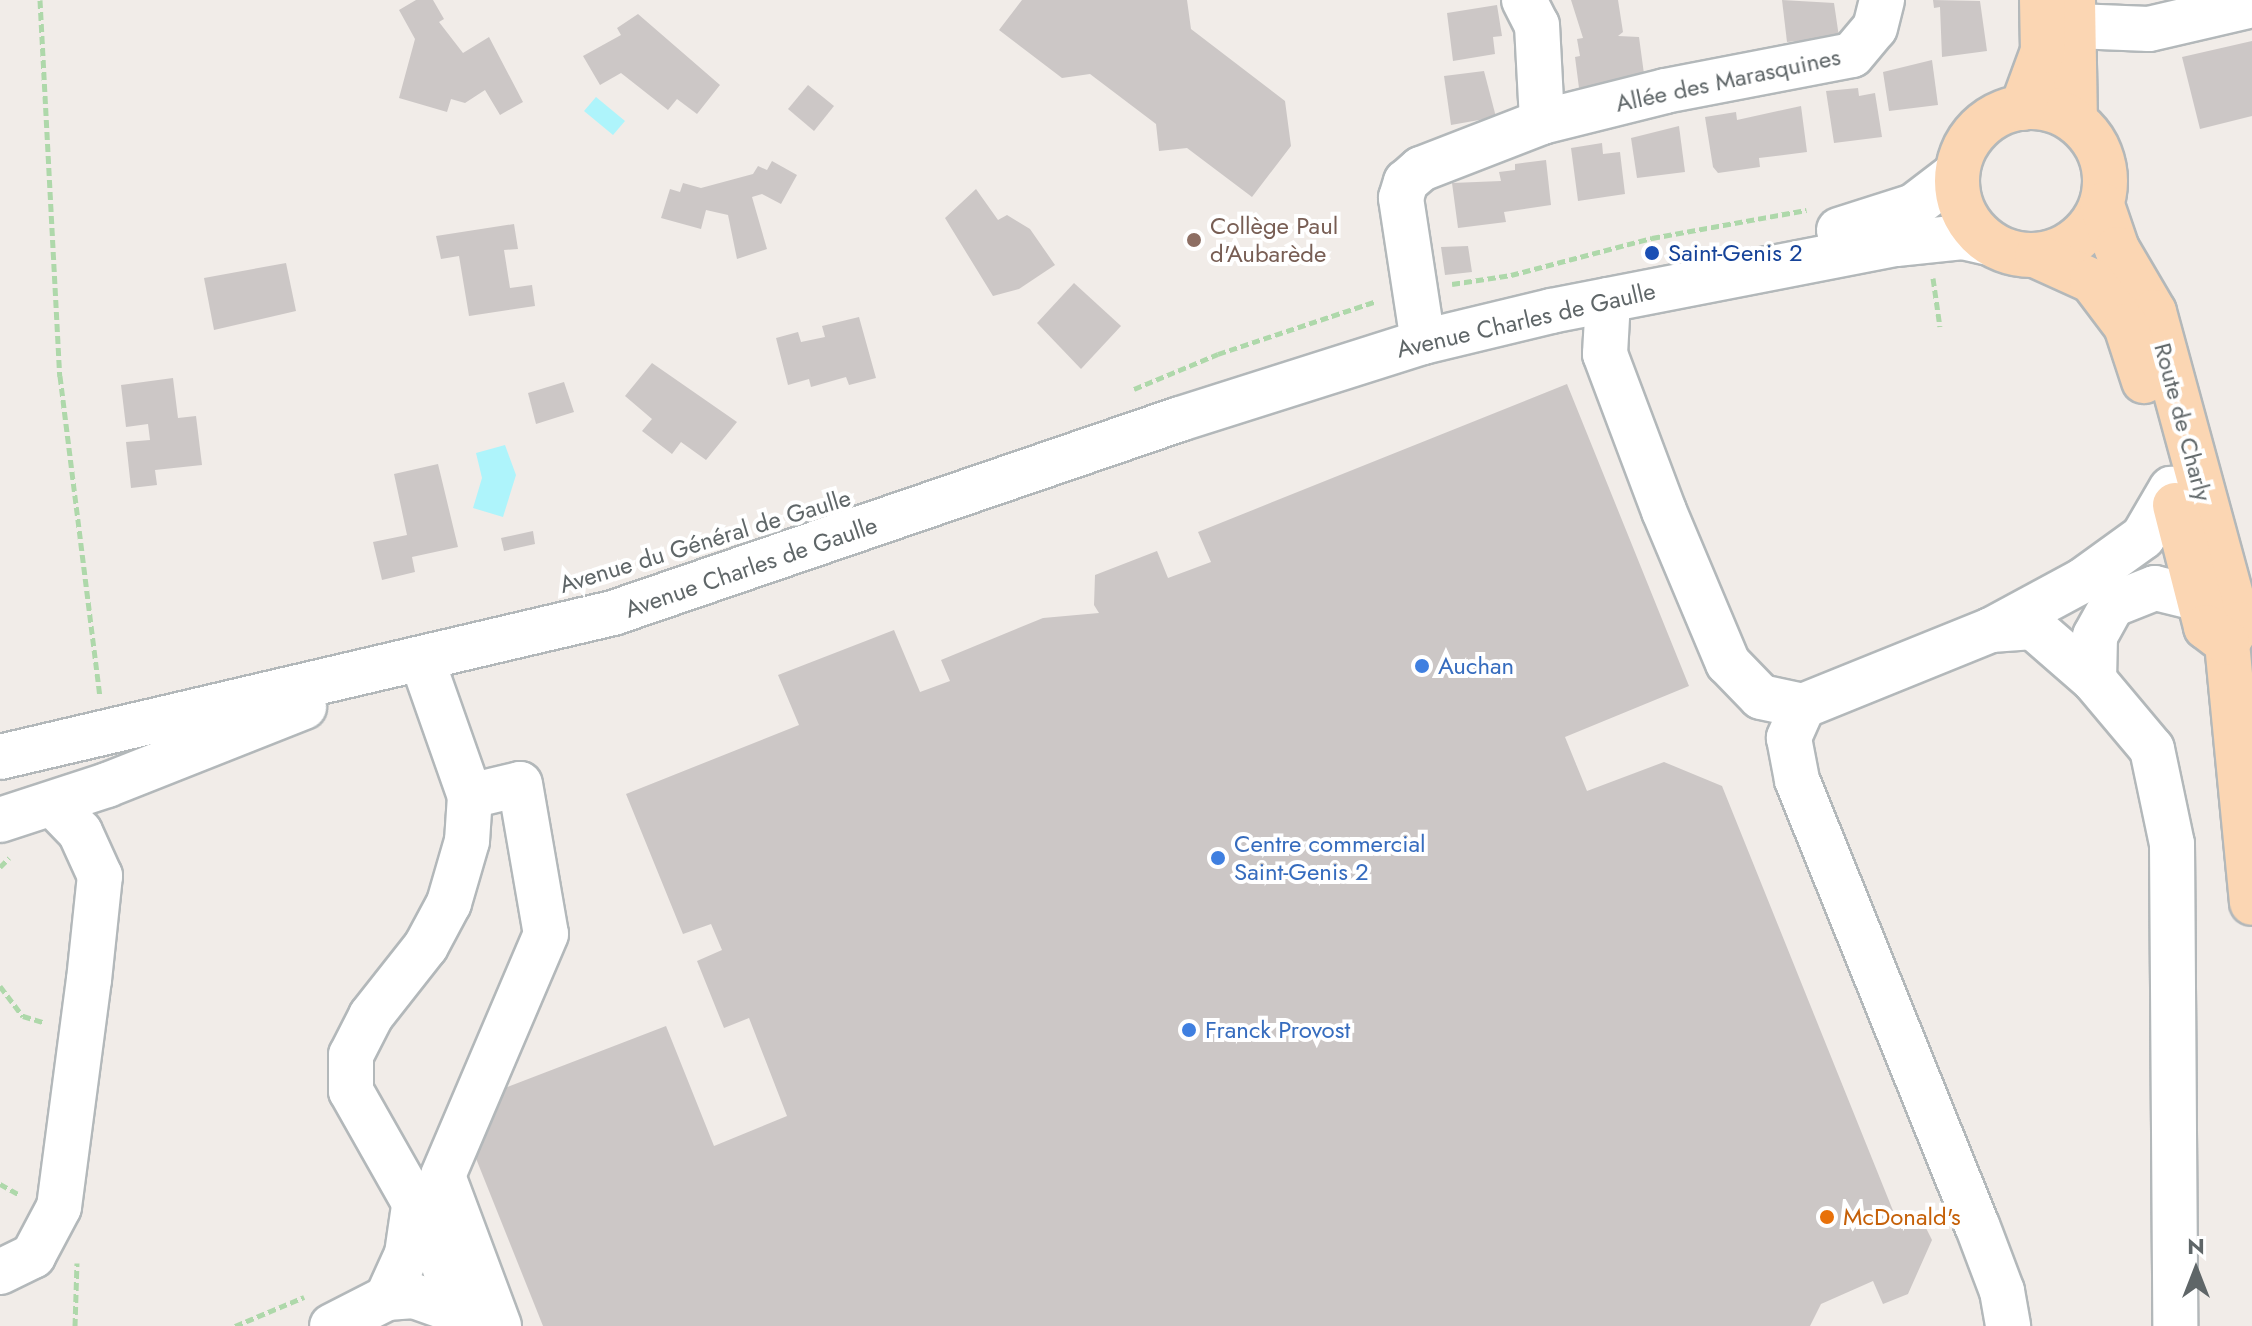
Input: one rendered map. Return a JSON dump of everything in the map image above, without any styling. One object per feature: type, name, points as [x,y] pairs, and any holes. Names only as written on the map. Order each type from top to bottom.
[{"type":"main road","points":[[2022,108],[2043,51],[2063,9]]},
{"type":"main road","points":[[2063,9],[2075,121]]},
{"type":"main road","points":[[2022,108],[2059,112],[2075,121],[2103,158],[2102,205],[2078,240],[2037,256],[2012,253],[1989,243],[1963,212],[1957,173],[1964,149],[1978,129],[2022,108]]},
{"type":"main road","name":"Route de Charly","points":[[2102,205],[2117,249],[2154,312],[2239,624],[2227,643],[2247,772],[2252,903]]},
{"type":"main road","name":"Route de Charly","points":[[2037,256],[2092,281],[2126,326],[2206,627],[2227,643]]},
{"type":"street","points":[[1524,0],[1537,25],[1542,122]]},
{"type":"street","name":"Allée des Marasquines","points":[[1410,312],[1401,198],[1406,182],[1421,169],[1542,122],[1665,91],[1852,55],[1875,28],[1882,0]]},
{"type":"street","points":[[2063,9],[2149,29],[2252,5]]},
{"type":"street","name":"Avenue Charles de Gaulle","points":[[5,757],[613,613],[1074,455],[1410,312],[1656,272],[1877,221],[1914,206],[1957,173]]},
{"type":"street","name":"Avenue Charles de Gaulle","points":[[1410,312],[1608,300],[1896,244],[1963,237],[1989,243]]},
{"type":"street","points":[[1608,300],[1605,354],[1728,663],[1761,697],[1803,706],[1991,630],[2082,581],[2143,537],[2171,489]]},
{"type":"street","points":[[2094,680],[2095,636],[2112,605],[2155,588],[2200,599]]},
{"type":"street","points":[[1991,630],[2033,627],[2094,680],[2152,749],[2172,844],[2175,1326]]},
{"type":"street","points":[[422,660],[470,796],[467,841],[449,903],[426,946],[371,1016],[351,1055],[351,1091],[415,1199],[436,1241],[462,1319]]},
{"type":"street","name":"Avenue Charles de Gaulle","points":[[18,824],[422,660]]},
{"type":"street","points":[[1803,706],[1789,738],[1797,780],[2012,1314]]},
{"type":"street","points":[[470,796],[520,784],[546,934],[443,1176],[499,1326]]},
{"type":"street","points":[[0,1272],[33,1256],[59,1207],[100,876],[80,832],[18,824]]},
{"type":"street","points":[[355,1316],[407,1254],[415,1199]]},
{"type":"street","points":[[355,1316],[424,1298],[462,1319]]},
{"type":"path","points":[[40,0],[60,376],[92,664],[101,699]]},
{"type":"path","points":[[1118,397],[1218,354],[1410,312],[1511,275],[1652,238],[1819,207]]},
{"type":"path","points":[[1933,278],[1940,327]]},
{"type":"path","points":[[88,703],[116,695]]},
{"type":"path","points":[[0,867],[18,824]]},
{"type":"path","points":[[0,986],[23,1016],[83,1029]]},
{"type":"water","points":[[596,97],[625,121],[613,135],[584,111]]},
{"type":"water","points":[[505,445],[516,475],[503,517],[473,508],[482,478],[476,453]]},
{"type":"building","points":[[416,0],[433,0],[444,19],[439,22],[463,53],[489,37],[523,102],[500,115],[485,90],[465,103],[451,99],[447,112],[399,98],[415,39],[399,10]]},
{"type":"building","points":[[1022,0],[1187,0],[1191,29],[1285,101],[1291,146],[1252,197],[1187,148],[1159,151],[1156,124],[1090,74],[1062,78],[999,30]]},
{"type":"building","points":[[1571,0],[1618,0],[1623,32],[1618,36],[1639,37],[1644,74],[1579,88],[1575,57],[1580,56],[1577,39],[1583,38]]},
{"type":"building","points":[[1782,0],[1834,3],[1839,37],[1787,42]]},
{"type":"building","points":[[1933,0],[1980,1],[1987,51],[1942,57],[1940,7],[1934,8]]},
{"type":"building","points":[[1497,5],[1502,36],[1493,37],[1495,54],[1453,61],[1447,13]]},
{"type":"building","points":[[638,14],[720,85],[697,114],[677,99],[668,110],[621,73],[600,85],[583,56],[621,35],[617,28]]},
{"type":"building","points":[[2252,41],[2252,116],[2200,129],[2182,57]]},
{"type":"building","points":[[1932,60],[1938,105],[1889,111],[1883,72]]},
{"type":"building","points":[[1484,71],[1496,117],[1451,125],[1444,76]]},
{"type":"building","points":[[808,85],[834,106],[814,131],[788,109]]},
{"type":"building","points":[[1858,88],[1859,96],[1875,93],[1882,137],[1834,143],[1826,91]]},
{"type":"building","points":[[1801,106],[1807,152],[1759,158],[1760,167],[1718,173],[1713,167],[1705,117],[1736,112],[1737,120]]},
{"type":"building","points":[[1679,126],[1685,172],[1637,178],[1631,138]]},
{"type":"building","points":[[1602,143],[1603,154],[1620,152],[1625,194],[1578,201],[1571,148]]},
{"type":"building","points":[[1546,160],[1551,205],[1504,212],[1506,222],[1458,228],[1452,183],[1501,181],[1499,172],[1515,170],[1515,164]]},
{"type":"building","points":[[772,161],[797,175],[781,204],[762,194],[752,197],[767,249],[737,259],[728,215],[706,210],[701,229],[661,218],[670,189],[680,192],[683,183],[701,188],[753,174],[758,166],[767,170]]},
{"type":"building","points":[[976,189],[998,220],[1007,215],[1030,229],[1055,265],[1019,289],[993,296],[945,218]]},
{"type":"building","points":[[514,224],[518,249],[504,250],[510,288],[532,285],[535,306],[469,316],[459,256],[441,259],[436,236]]},
{"type":"building","points":[[1468,246],[1472,272],[1445,275],[1441,247]]},
{"type":"building","points":[[286,263],[296,311],[214,330],[204,278]]},
{"type":"building","points":[[1074,283],[1121,326],[1081,369],[1037,323]]},
{"type":"building","points":[[859,317],[876,378],[849,385],[846,377],[811,387],[809,379],[788,385],[776,338],[798,332],[801,342],[825,337],[822,326]]},
{"type":"building","points":[[652,363],[737,422],[706,460],[681,442],[672,454],[642,431],[652,419],[625,396]]},
{"type":"building","points":[[173,378],[178,418],[196,416],[202,465],[155,470],[157,485],[131,488],[126,442],[150,440],[148,424],[126,427],[121,385]]},
{"type":"building","points":[[564,382],[574,412],[536,424],[528,393]]},
{"type":"building","name":"Centre commercial Saint-Genis 2","points":[[1567,384],[1689,686],[1565,737],[1587,791],[1664,762],[1722,786],[1898,1223],[1919,1214],[1932,1240],[1908,1294],[1883,1304],[1873,1281],[1821,1304],[1810,1326],[543,1326],[473,1151],[497,1091],[666,1026],[714,1146],[787,1116],[749,1018],[724,1028],[697,961],[722,950],[711,924],[683,934],[626,794],[799,725],[778,675],[894,630],[920,692],[950,681],[941,660],[1043,618],[1099,613],[1094,605],[1095,575],[1157,551],[1168,578],[1211,562],[1198,532]]},
{"type":"building","points":[[438,464],[458,547],[412,557],[415,572],[382,580],[373,542],[407,535],[394,474]]},
{"type":"building","points":[[533,531],[535,544],[504,551],[501,538]]},
{"type":"place","name":"Collège Paul d'Aubarède","points":[[1194,240]]},
{"type":"place","name":"Saint-Genis 2","points":[[1652,253]]},
{"type":"place","name":"Auchan","points":[[1422,666]]},
{"type":"place","name":"Centre commercial Saint-Genis 2","points":[[1218,858]]},
{"type":"place","name":"Franck Provost","points":[[1189,1030]]},
{"type":"place","name":"McDonald's","points":[[1827,1217]]}]
